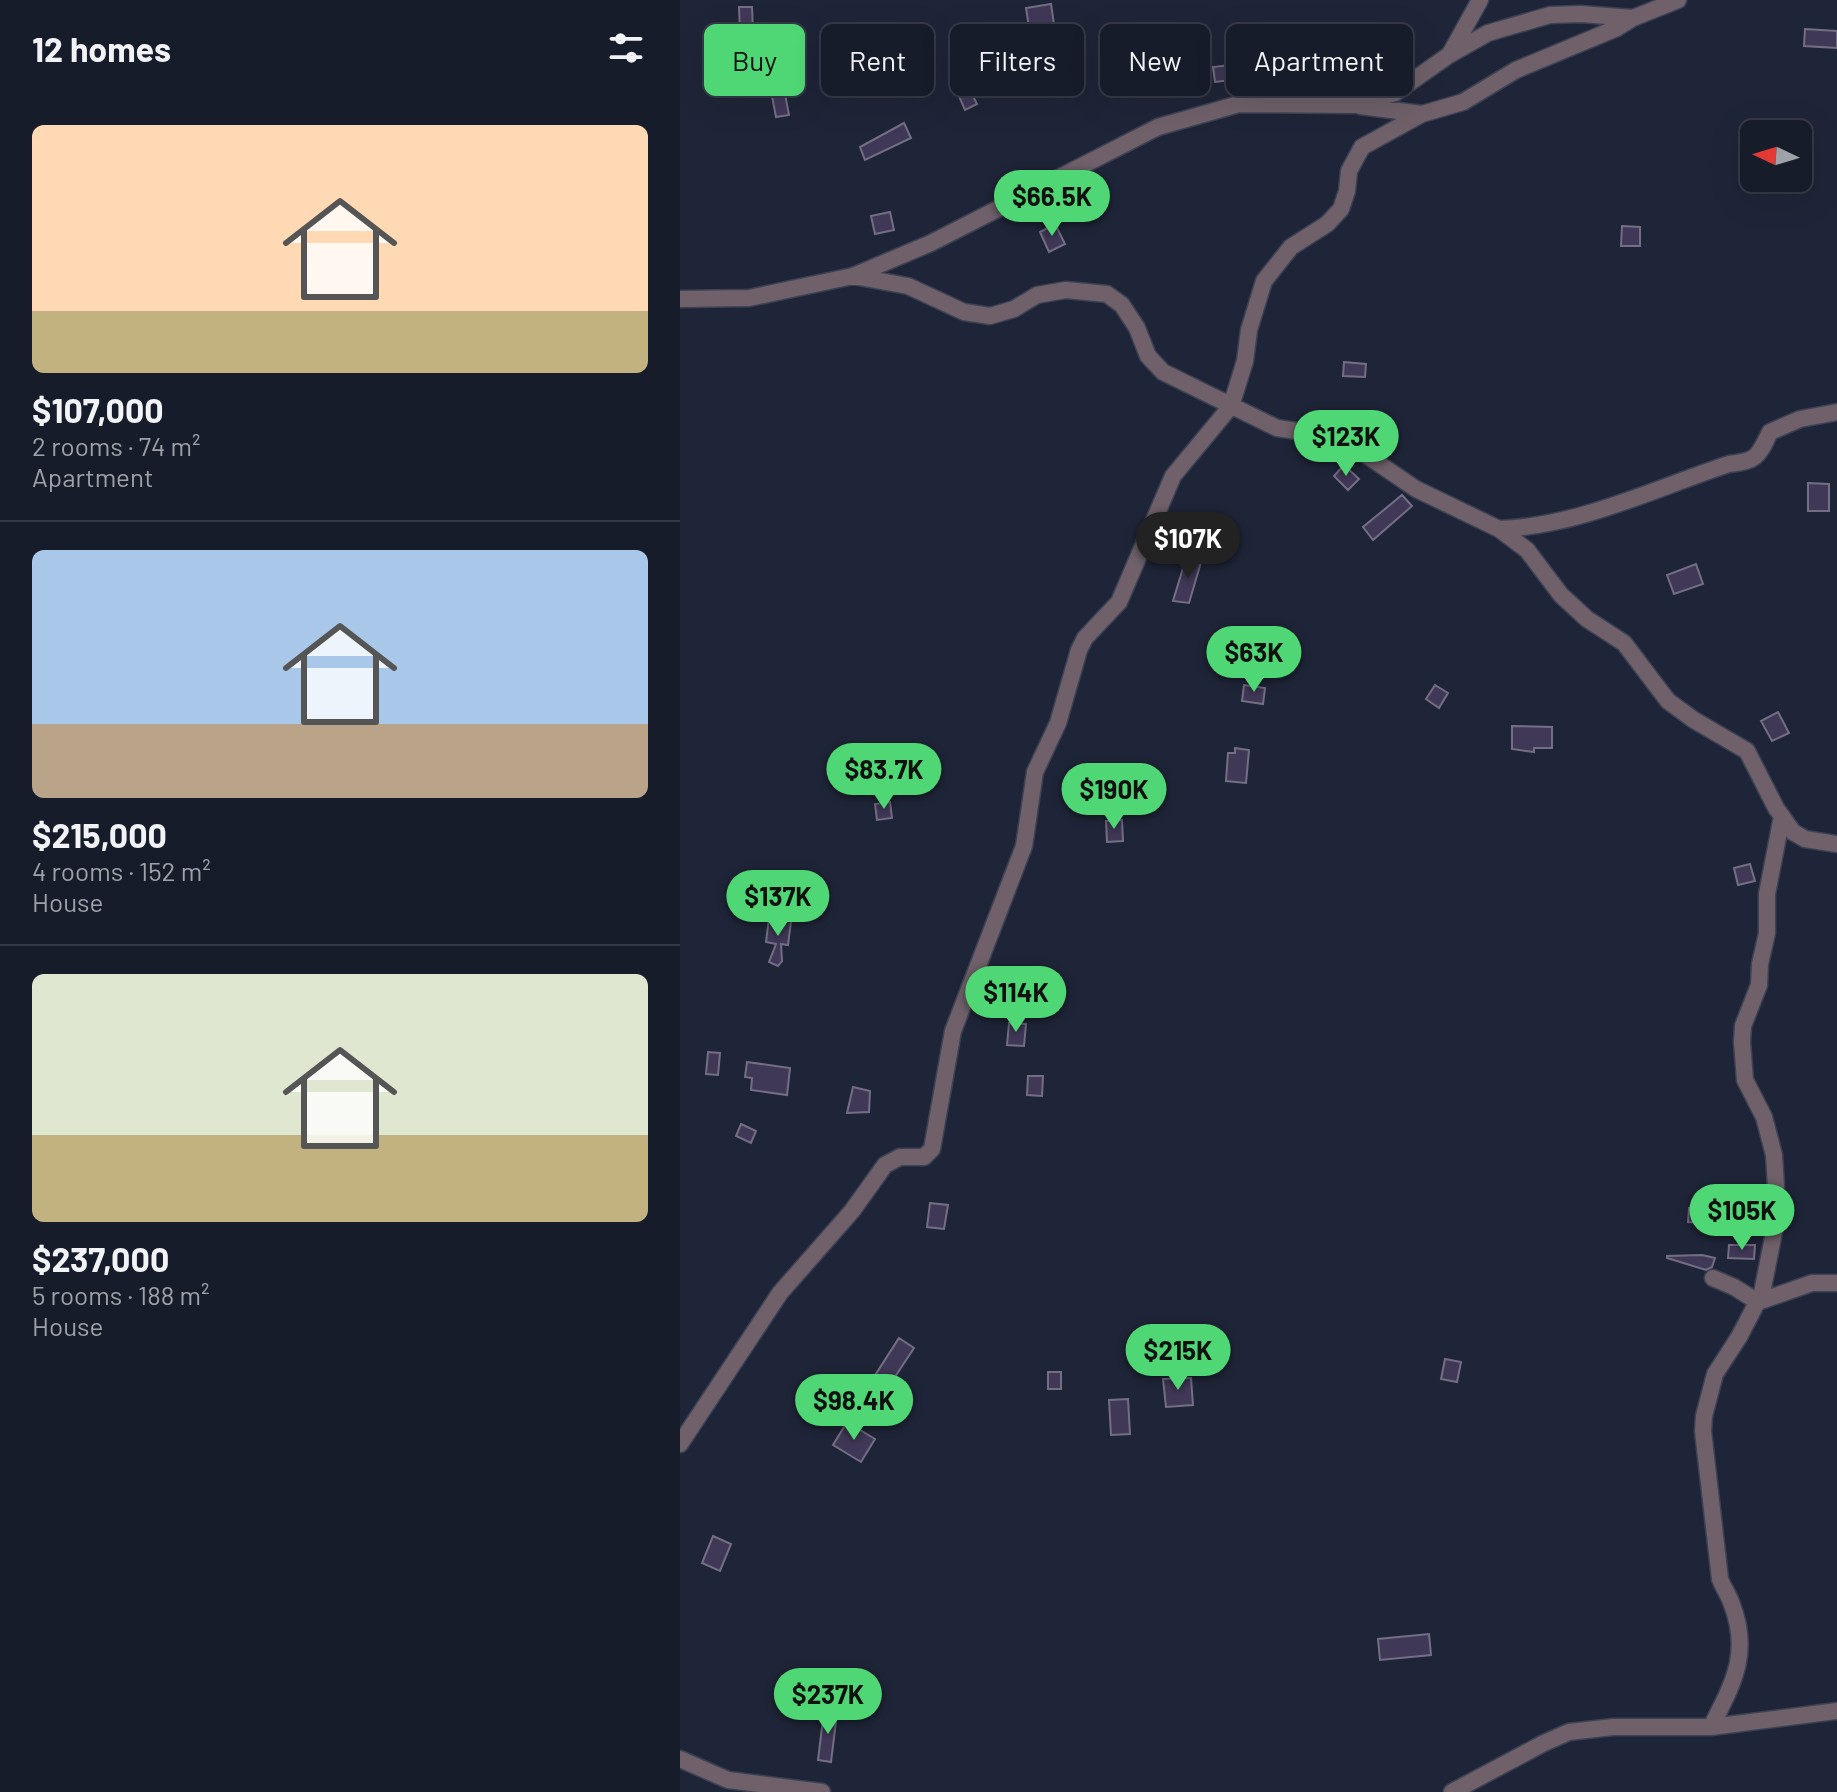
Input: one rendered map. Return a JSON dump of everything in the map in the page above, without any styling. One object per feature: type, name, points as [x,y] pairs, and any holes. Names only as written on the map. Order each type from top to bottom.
[{"type":"street","points":[[1449,55],[1480,0]]},
{"type":"street","points":[[680,1444],[780,1293],[852,1211],[885,1165],[900,1157],[924,1157],[932,1149],[953,1031],[1024,846],[1035,772],[1061,714],[1079,650],[1085,638],[1119,602],[1173,476],[1231,406],[1245,361],[1257,300],[1270,273],[1291,247],[1327,224],[1341,209],[1353,159],[1362,147],[1422,114],[1463,102],[1516,70],[1678,0]]},
{"type":"street","points":[[1353,105],[1395,93],[1449,55],[1488,33],[1550,15],[1633,18]]},
{"type":"street","points":[[680,299],[749,298],[853,276],[931,243],[1158,127],[1239,104],[1353,105],[1422,114]]},
{"type":"street","points":[[853,276],[908,286],[964,312],[990,316],[1002,314],[1037,295],[1066,290],[1107,294],[1122,305],[1137,328],[1148,356],[1163,372],[1283,430],[1303,432],[1321,429],[1334,433],[1416,489],[1499,529],[1527,550],[1561,595],[1587,619],[1624,643],[1668,701],[1747,751],[1793,832],[1805,839],[1837,844]]},
{"type":"street","points":[[1208,394],[1215,426]]},
{"type":"street","points":[[1499,529],[1552,524],[1609,507],[1675,481],[1729,464],[1750,461],[1759,455],[1770,432],[1800,419],[1837,412]]},
{"type":"street","points":[[1711,1727],[1740,1664],[1741,1644],[1731,1600],[1720,1579],[1703,1431],[1704,1416],[1715,1374],[1758,1302],[1775,1227],[1777,1185],[1774,1155],[1764,1117],[1745,1080],[1742,1042],[1743,1026],[1759,985],[1767,933],[1767,894],[1782,816]]},
{"type":"street","points":[[1713,1278],[1758,1302]]},
{"type":"street","points":[[1758,1302],[1812,1283],[1837,1283]]},
{"type":"street","points":[[1452,1792],[1569,1732],[1613,1727],[1711,1727],[1837,1711]]},
{"type":"street","points":[[680,1759],[733,1786],[822,1792]]},
{"type":"building","points":[[1051,4],[1054,24],[1028,24],[1026,8]]},
{"type":"building","points":[[739,7],[752,7],[753,24],[740,24]]},
{"type":"building","points":[[1805,29],[1837,31],[1837,48],[1804,46]]},
{"type":"building","points":[[1226,65],[1226,81],[1215,82],[1213,67]]},
{"type":"building","points":[[772,96],[785,96],[789,115],[776,117]]},
{"type":"building","points":[[959,96],[973,96],[977,104],[965,110]]},
{"type":"building","points":[[904,123],[911,138],[865,160],[860,147]]},
{"type":"building","points":[[890,212],[894,230],[875,234],[871,216]]},
{"type":"building","points":[[1055,224],[1065,244],[1049,252],[1040,232]]},
{"type":"building","points":[[1622,226],[1640,227],[1640,246],[1621,246]]},
{"type":"building","points":[[1344,362],[1366,364],[1365,377],[1343,376]]},
{"type":"building","points":[[1344,465],[1359,479],[1348,490],[1334,476]]},
{"type":"building","points":[[1808,483],[1829,484],[1829,511],[1808,511]]},
{"type":"building","points":[[1402,495],[1412,506],[1373,540],[1363,527]]},
{"type":"building","points":[[1187,555],[1202,559],[1189,603],[1173,601]]},
{"type":"building","points":[[1696,564],[1703,584],[1674,594],[1667,575]]},
{"type":"building","points":[[1244,685],[1265,688],[1263,704],[1242,701]]},
{"type":"building","points":[[1435,685],[1448,693],[1439,708],[1426,699]]},
{"type":"building","points":[[1778,712],[1789,733],[1772,741],[1761,721]]},
{"type":"building","points":[[1512,726],[1552,727],[1552,748],[1534,748],[1534,752],[1512,749]]},
{"type":"building","points":[[1235,748],[1249,750],[1246,783],[1226,781],[1228,753],[1235,753]]},
{"type":"building","points":[[890,802],[892,818],[877,820],[875,804]]},
{"type":"building","points":[[1122,820],[1123,841],[1107,842],[1106,821]]},
{"type":"building","points":[[1750,864],[1755,881],[1738,885],[1734,868]]},
{"type":"building","points":[[769,918],[791,921],[788,945],[781,944],[782,961],[778,966],[769,962],[776,944],[766,942]]},
{"type":"building","points":[[1009,1023],[1026,1024],[1024,1046],[1007,1045]]},
{"type":"building","points":[[708,1052],[720,1053],[718,1075],[706,1074]]},
{"type":"building","points":[[747,1062],[790,1068],[787,1095],[751,1090],[752,1078],[745,1077]]},
{"type":"building","points":[[1028,1076],[1043,1076],[1042,1096],[1027,1095]]},
{"type":"building","points":[[853,1087],[870,1091],[869,1112],[847,1113]]},
{"type":"building","points":[[741,1124],[756,1131],[751,1143],[736,1136]]},
{"type":"building","points":[[930,1203],[948,1205],[944,1229],[927,1227]]},
{"type":"building","points":[[1689,1208],[1703,1209],[1703,1223],[1688,1222]]},
{"type":"building","points":[[1729,1245],[1755,1245],[1754,1259],[1728,1258]]},
{"type":"building","points":[[1702,1255],[1715,1258],[1712,1267],[1706,1270],[1667,1258],[1667,1256]]},
{"type":"building","points":[[899,1338],[914,1348],[887,1389],[872,1380]]},
{"type":"building","points":[[1445,1359],[1461,1362],[1457,1382],[1441,1379]]},
{"type":"building","points":[[1048,1372],[1061,1372],[1061,1389],[1048,1389]]},
{"type":"building","points":[[1191,1378],[1193,1405],[1166,1407],[1163,1379]]},
{"type":"building","points":[[1128,1399],[1130,1434],[1111,1435],[1109,1400]]},
{"type":"building","points":[[847,1422],[875,1439],[861,1462],[833,1445]]},
{"type":"building","points":[[713,1536],[731,1544],[720,1571],[702,1563]]},
{"type":"building","points":[[1429,1634],[1431,1655],[1380,1660],[1378,1639]]},
{"type":"building","points":[[824,1711],[837,1713],[831,1762],[818,1760]]}]
